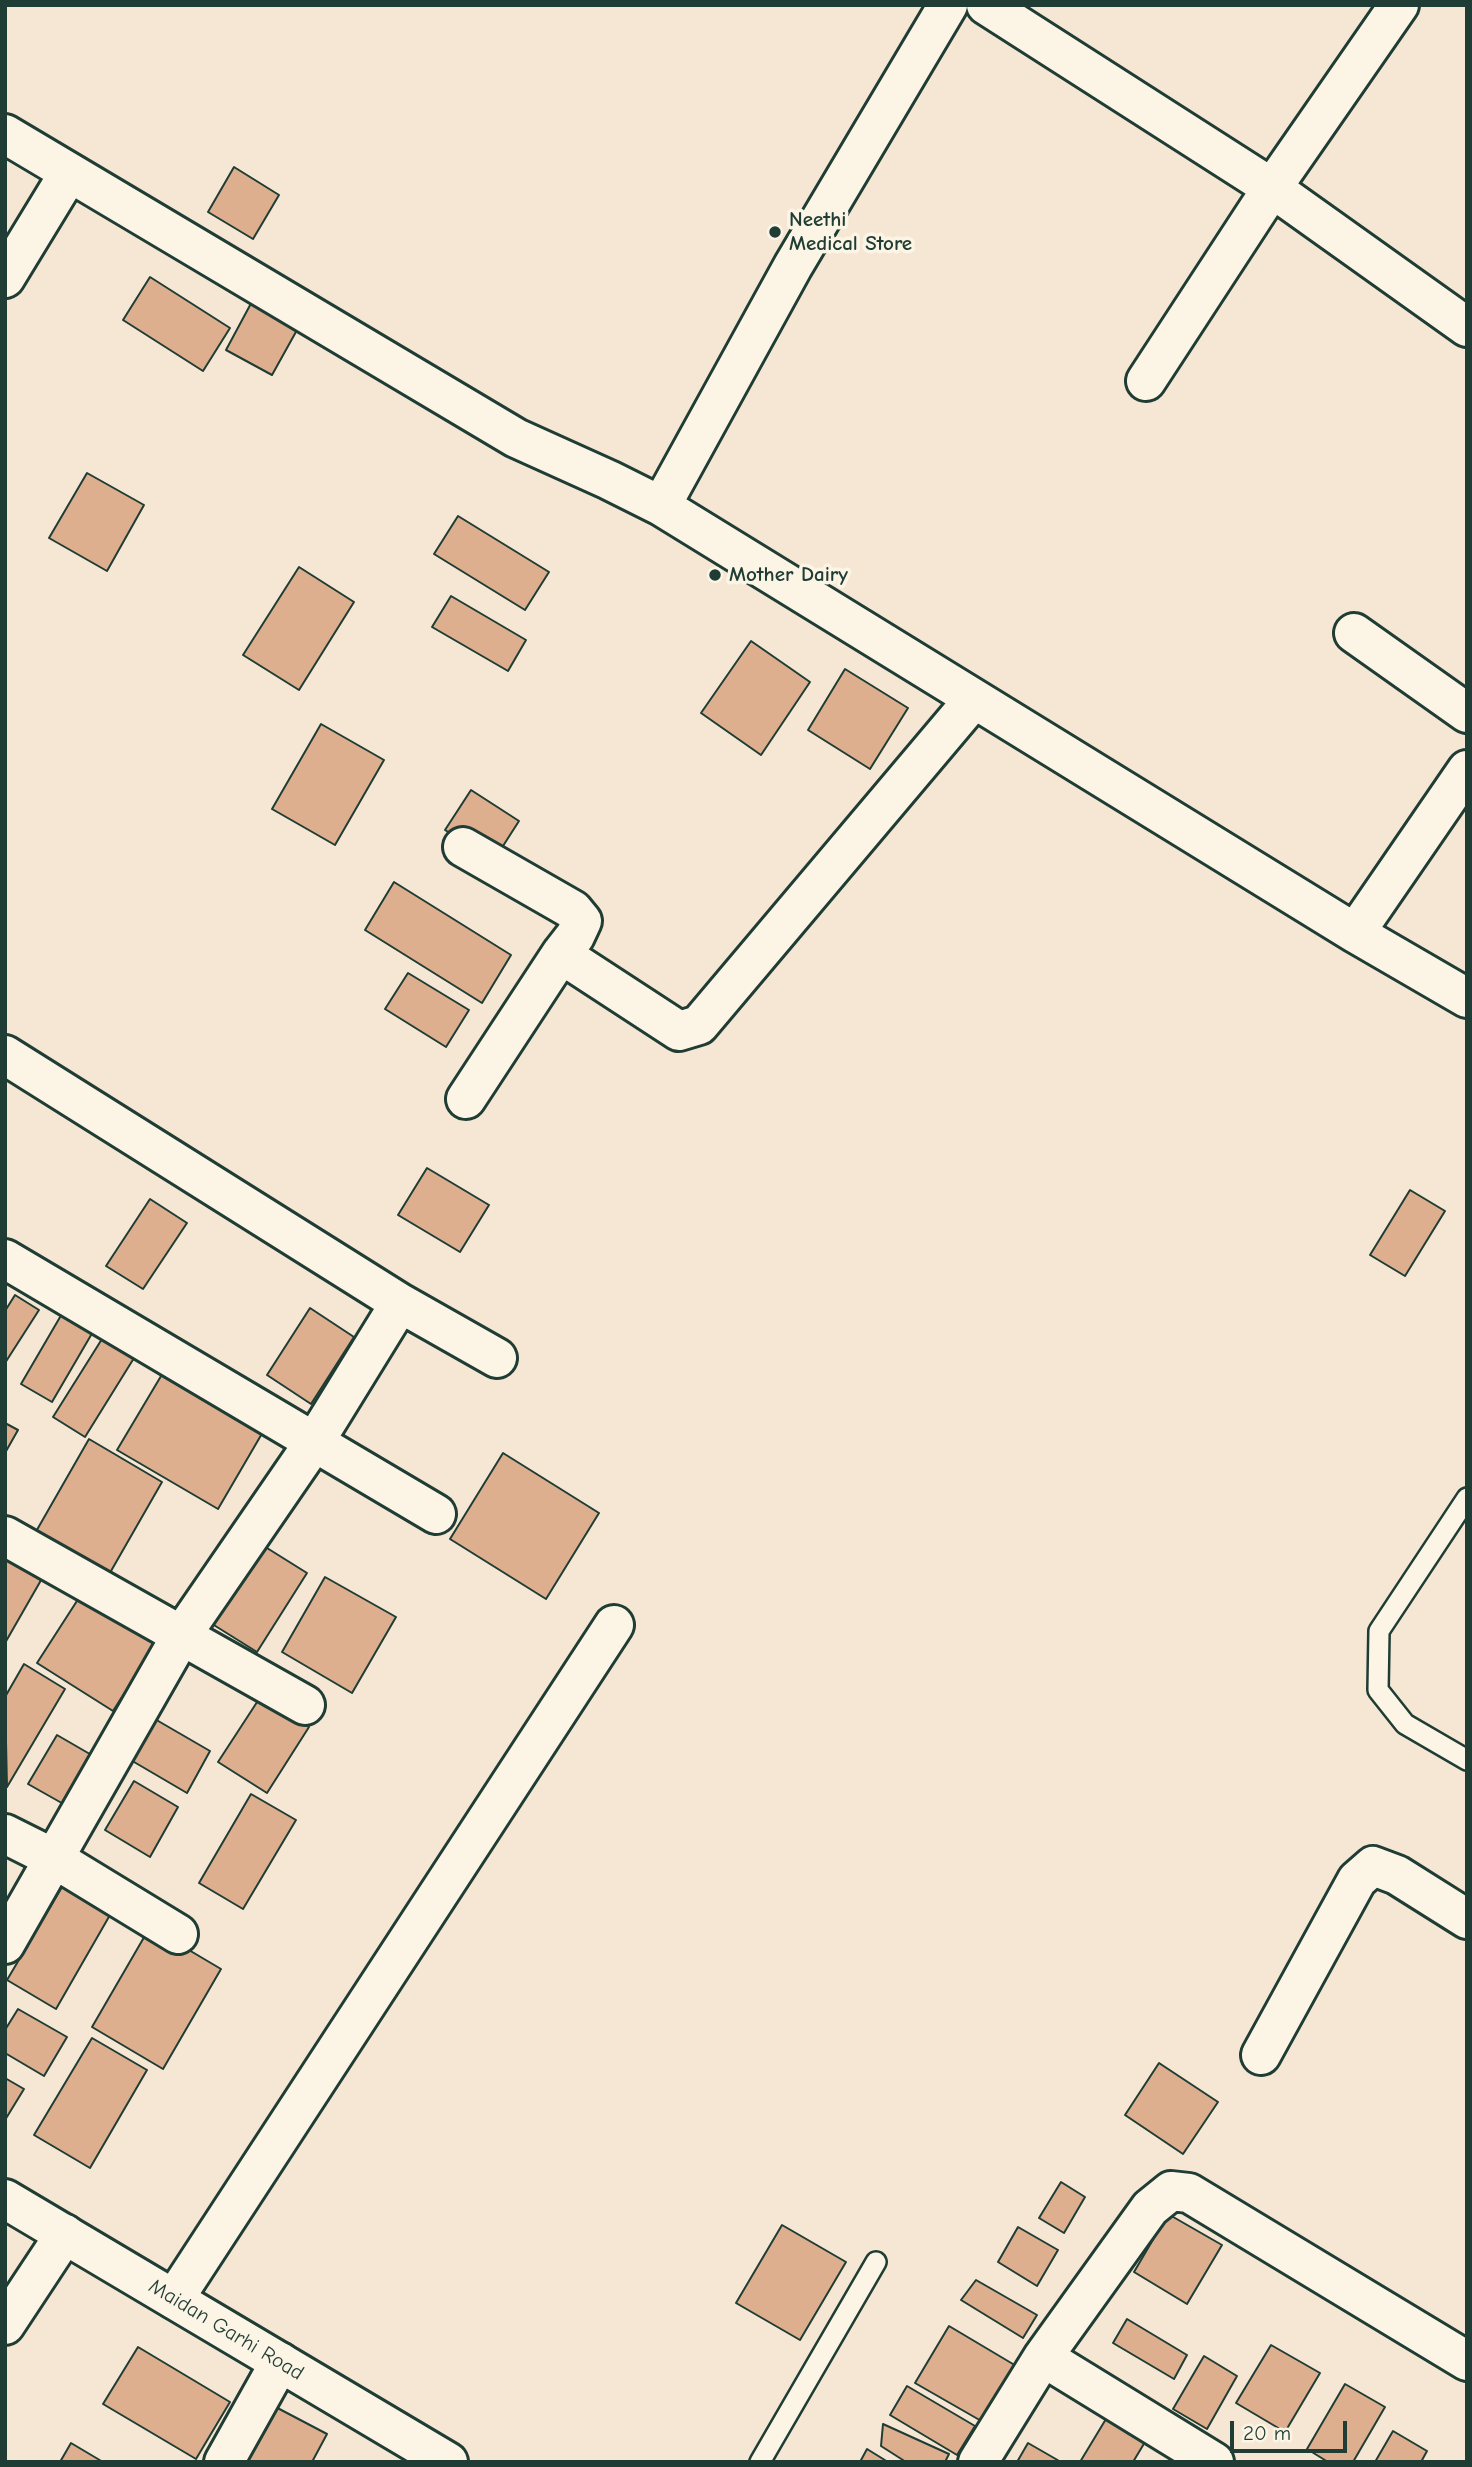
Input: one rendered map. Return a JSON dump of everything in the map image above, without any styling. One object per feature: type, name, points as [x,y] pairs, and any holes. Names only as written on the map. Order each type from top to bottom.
[{"type":"street","points":[[661,506],[793,266],[948,5]]},
{"type":"street","points":[[986,5],[1272,188],[1467,327]]},
{"type":"street","points":[[1146,381],[1272,188],[1399,5]]},
{"type":"street","points":[[5,134],[516,438],[661,506],[1355,933],[1467,998]]},
{"type":"street","points":[[5,278],[69,173]]},
{"type":"street","points":[[1354,633],[1467,713]]},
{"type":"street","points":[[561,954],[679,1031],[699,1025],[974,699]]},
{"type":"street","points":[[1355,933],[1467,770]]},
{"type":"street","points":[[463,847],[573,910],[582,921],[575,936],[466,1099]]},
{"type":"street","points":[[5,1055],[400,1303],[497,1358]]},
{"type":"street","points":[[5,1259],[436,1514]]},
{"type":"street","points":[[5,1944],[181,1636],[315,1441],[400,1303]]},
{"type":"street","points":[[5,1536],[305,1705]]},
{"type":"street","points":[[174,2299],[614,1625]]},
{"type":"street","points":[[5,1834],[55,1859],[178,1934]]},
{"type":"street","points":[[1261,2054],[1357,1880],[1373,1866],[1397,1875],[1467,1919]]},
{"type":"street","points":[[978,2462],[1043,2357],[1150,2208],[1171,2191],[1189,2193],[1467,2361]]},
{"type":"street","name":"Maidan Garhi Road","points":[[5,2199],[448,2462]]},
{"type":"street","points":[[5,2325],[65,2234]]},
{"type":"street","points":[[1043,2357],[1214,2462]]},
{"type":"street","points":[[224,2462],[280,2362]]},
{"type":"lane","points":[[1467,1498],[1379,1631],[1378,1690],[1405,1724],[1467,1760]]},
{"type":"lane","points":[[760,2462],[876,2262]]},
{"type":"building","points":[[234,167],[279,195],[253,239],[208,212]]},
{"type":"building","points":[[150,277],[230,328],[203,371],[123,320]]},
{"type":"building","points":[[255,296],[302,321],[272,375],[226,350]]},
{"type":"building","points":[[87,473],[144,505],[107,571],[49,538]]},
{"type":"building","points":[[458,516],[549,572],[525,610],[434,554]]},
{"type":"building","points":[[299,567],[354,602],[299,690],[243,655]]},
{"type":"building","points":[[451,596],[526,640],[508,671],[432,627]]},
{"type":"building","points":[[751,641],[810,682],[761,755],[701,713]]},
{"type":"building","points":[[845,669],[908,708],[870,769],[808,730]]},
{"type":"building","points":[[321,724],[384,760],[335,845],[272,809]]},
{"type":"building","points":[[471,790],[519,821],[494,860],[445,830]]},
{"type":"building","points":[[394,882],[511,955],[482,1003],[365,930]]},
{"type":"building","points":[[408,973],[469,1010],[446,1047],[385,1009]]},
{"type":"building","points":[[427,1168],[489,1205],[460,1252],[398,1215]]},
{"type":"building","points":[[1410,1190],[1445,1211],[1405,1276],[1370,1255]]},
{"type":"building","points":[[150,1199],[187,1223],[143,1289],[106,1266]]},
{"type":"building","points":[[15,1295],[39,1310],[5,1363],[5,1311]]},
{"type":"building","points":[[310,1308],[354,1337],[311,1404],[267,1375]]},
{"type":"building","points":[[63,1312],[94,1330],[52,1402],[21,1384]]},
{"type":"building","points":[[107,1331],[139,1350],[85,1437],[53,1417]]},
{"type":"building","points":[[167,1366],[267,1425],[218,1509],[117,1450]]},
{"type":"building","points":[[5,1423],[18,1430],[5,1453]]},
{"type":"building","points":[[89,1439],[162,1482],[107,1578],[34,1535]]},
{"type":"building","points":[[503,1453],[599,1513],[546,1599],[450,1539]]},
{"type":"building","points":[[259,1543],[307,1573],[257,1652],[209,1622]]},
{"type":"building","points":[[5,1553],[44,1575],[5,1643]]},
{"type":"building","points":[[325,1577],[396,1617],[352,1693],[282,1652]]},
{"type":"building","points":[[84,1590],[160,1638],[113,1711],[37,1663]]},
{"type":"building","points":[[24,1664],[65,1689],[7,1787],[5,1697]]},
{"type":"building","points":[[261,1696],[309,1727],[267,1793],[218,1762]]},
{"type":"building","points":[[141,1711],[210,1751],[187,1793],[117,1752]]},
{"type":"building","points":[[57,1735],[95,1757],[67,1806],[28,1784]]},
{"type":"building","points":[[134,1781],[178,1807],[150,1857],[105,1830]]},
{"type":"building","points":[[251,1794],[296,1820],[243,1909],[199,1883]]},
{"type":"building","points":[[66,1880],[114,1908],[56,2009],[7,1980]]},
{"type":"building","points":[[150,1927],[221,1969],[163,2069],[92,2027]]},
{"type":"building","points":[[18,2009],[67,2037],[44,2076],[5,2053],[5,2030]]},
{"type":"building","points":[[92,2038],[147,2070],[90,2168],[34,2135]]},
{"type":"building","points":[[1159,2063],[1218,2102],[1183,2154],[1125,2115]]},
{"type":"building","points":[[5,2078],[24,2089],[5,2120]]},
{"type":"building","points":[[1061,2182],[1085,2197],[1064,2233],[1039,2218]]},
{"type":"building","points":[[1168,2214],[1222,2245],[1187,2304],[1134,2272]]},
{"type":"building","points":[[782,2225],[846,2262],[800,2340],[736,2303]]},
{"type":"building","points":[[1018,2227],[1058,2250],[1037,2286],[998,2262]]},
{"type":"building","points":[[976,2280],[1037,2315],[1023,2338],[961,2300]]},
{"type":"building","points":[[1127,2319],[1187,2355],[1174,2379],[1113,2343]]},
{"type":"building","points":[[949,2326],[1023,2370],[990,2426],[915,2383]]},
{"type":"building","points":[[1271,2345],[1320,2373],[1285,2432],[1236,2403]]},
{"type":"building","points":[[138,2347],[230,2402],[196,2459],[103,2404]]},
{"type":"building","points":[[1204,2356],[1237,2376],[1207,2429],[1173,2409]]},
{"type":"building","points":[[1345,2384],[1385,2407],[1353,2462],[1328,2462],[1307,2449]]},
{"type":"building","points":[[907,2386],[975,2426],[957,2455],[890,2415]]},
{"type":"building","points":[[268,2403],[327,2434],[312,2462],[237,2462]]},
{"type":"building","points":[[1109,2414],[1148,2437],[1133,2462],[1080,2462]]},
{"type":"building","points":[[883,2424],[949,2454],[945,2462],[906,2462],[881,2446]]},
{"type":"building","points":[[1393,2431],[1427,2451],[1421,2462],[1375,2462]]},
{"type":"building","points":[[71,2443],[103,2462],[60,2462]]},
{"type":"building","points":[[1028,2443],[1061,2462],[1017,2462]]},
{"type":"building","points":[[867,2449],[888,2462],[860,2462]]},
{"type":"place","name":"Neethi Medical Store","points":[[775,232]]},
{"type":"place","name":"Mother Dairy","points":[[715,575]]}]
